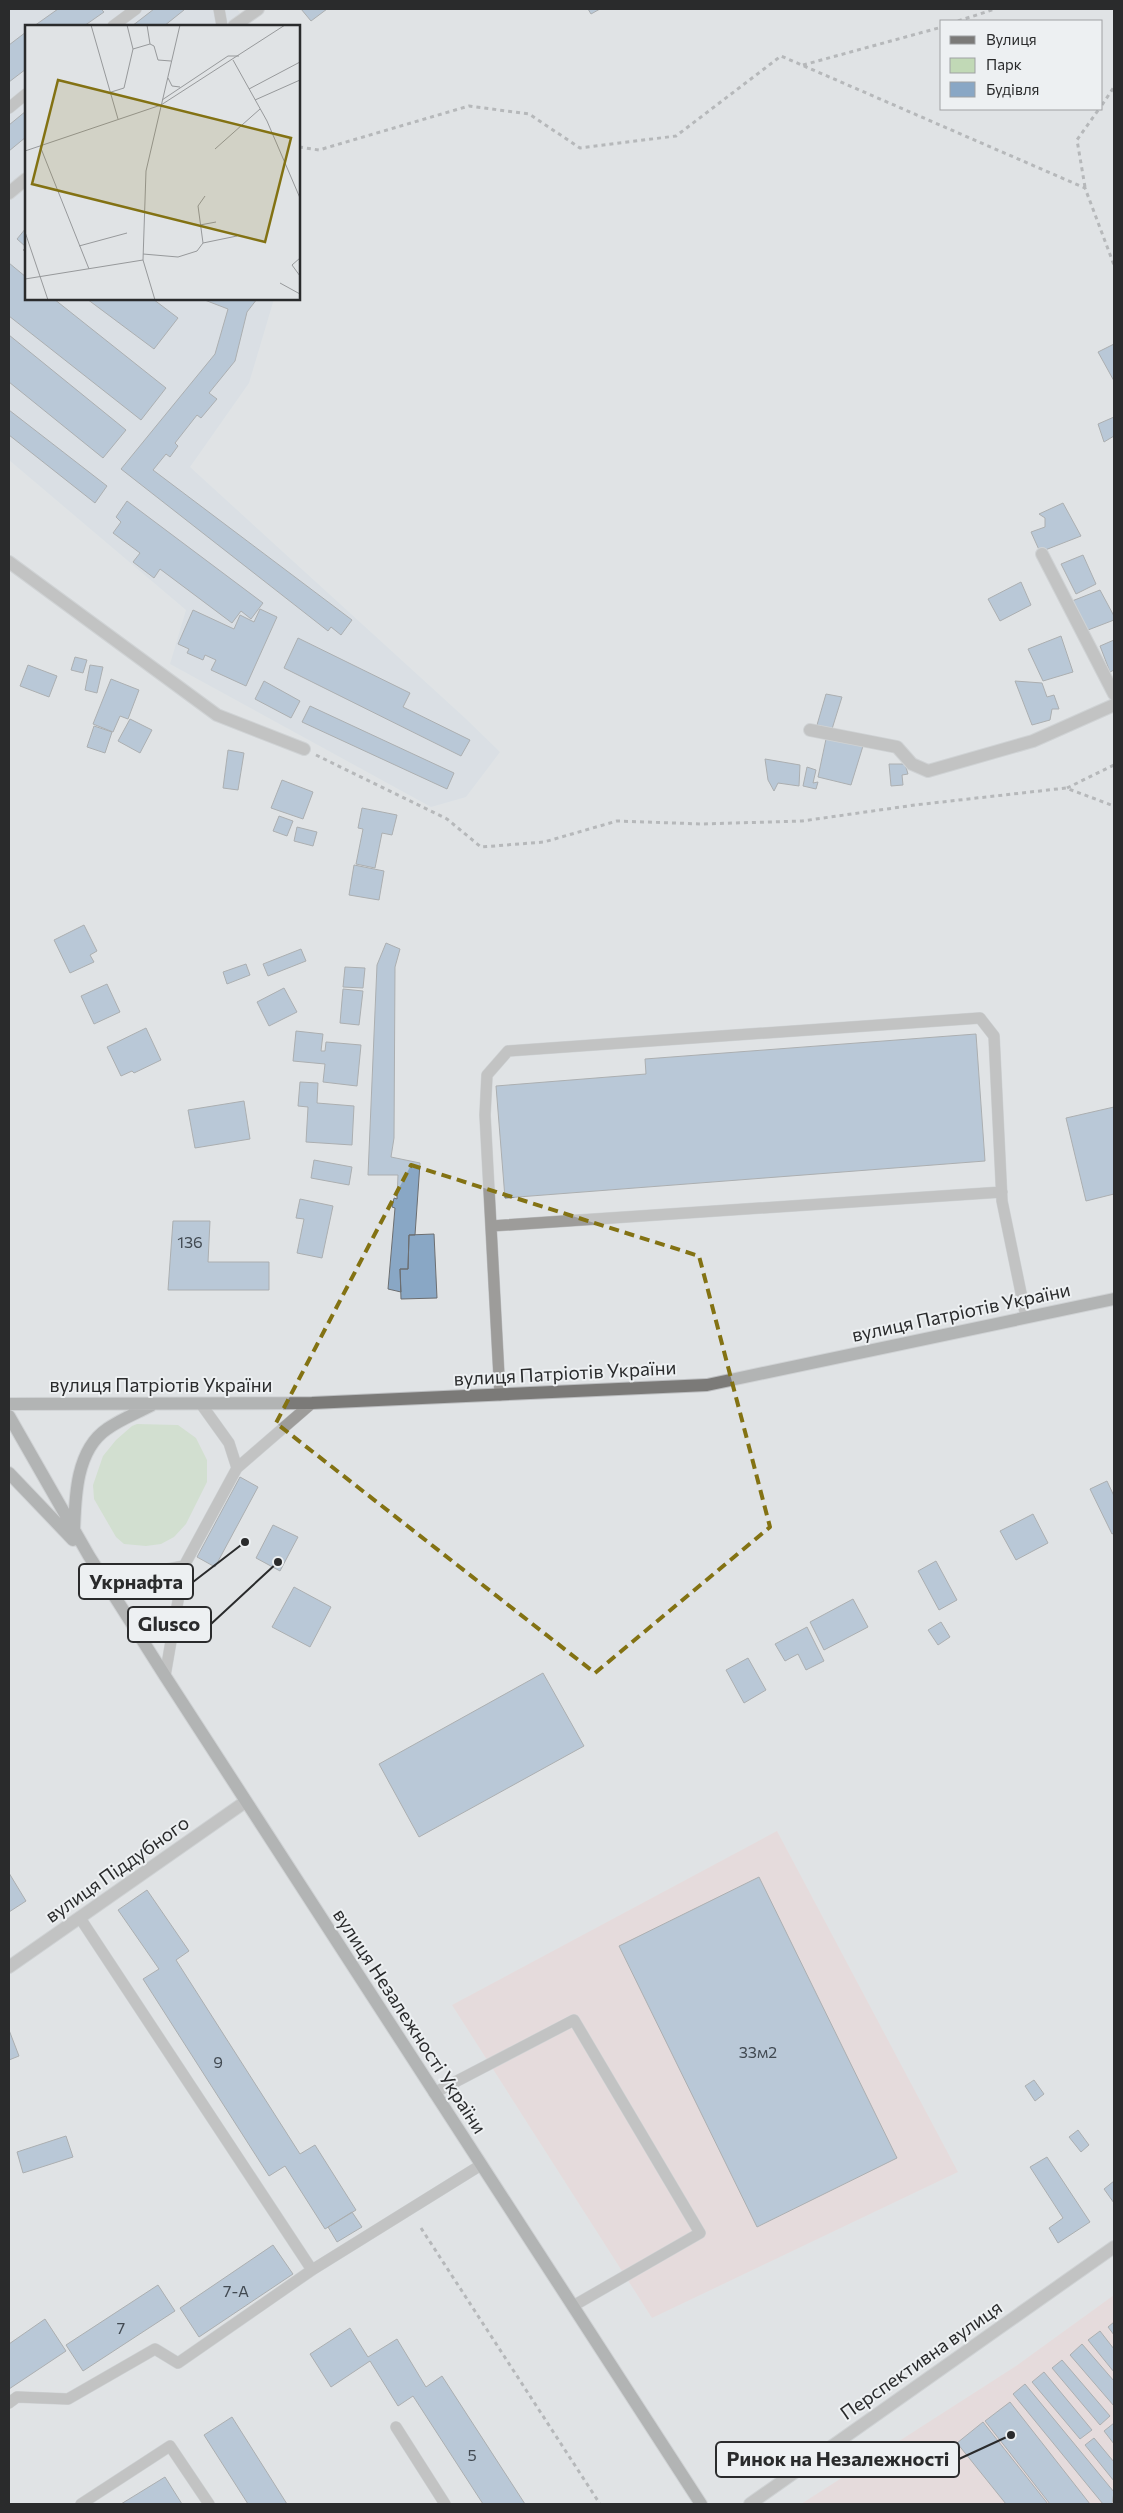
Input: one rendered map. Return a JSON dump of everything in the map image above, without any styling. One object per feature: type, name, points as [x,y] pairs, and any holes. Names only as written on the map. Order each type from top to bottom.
[{"type":"main road","name":"вулиця Патріотів України","points":[[9,1404],[312,1403],[706,1385],[1114,1298]]},
{"type":"main road","points":[[74,1532],[76,1489],[88,1451],[106,1429],[155,1404]]},
{"type":"main road","name":"вулиця Незалежності України","points":[[9,1416],[74,1532],[165,1676],[701,2504]]},
{"type":"main road","name":"вулиця Незалежності України","points":[[9,1473],[89,1556]]},
{"type":"street","points":[[235,25],[258,9]]},
{"type":"street","points":[[10,189],[25,180]]},
{"type":"street","points":[[1042,554],[1114,694]]},
{"type":"street","points":[[9,562],[217,715],[304,750]]},
{"type":"street","points":[[810,730],[896,747],[912,764],[928,771],[1032,741],[1114,705]]},
{"type":"street","name":"вулиця Піддубного","points":[[10,1965],[246,1802]]},
{"type":"street","name":"Перспективна вулиця","points":[[750,2504],[1114,2246]]},
{"type":"lane","points":[[115,25],[136,9]]},
{"type":"lane","points":[[218,9],[222,25]]},
{"type":"lane","points":[[9,108],[25,95]]},
{"type":"lane","points":[[500,1395],[484,1115],[487,1075],[508,1051],[980,1018],[994,1036],[1002,1192],[1026,1317]]},
{"type":"lane","points":[[491,1226],[1002,1192]]},
{"type":"lane","points":[[165,1676],[184,1566],[237,1468],[312,1403]]},
{"type":"lane","points":[[200,1404],[229,1443],[237,1468]]},
{"type":"lane","points":[[97,1569],[146,1573],[184,1566]]},
{"type":"lane","points":[[80,1918],[312,2270]]},
{"type":"lane","points":[[434,2093],[574,2020],[700,2233],[573,2306]]},
{"type":"lane","points":[[9,2403],[17,2398],[68,2399],[155,2349],[178,2363],[312,2270],[481,2165]]},
{"type":"lane","points":[[396,2427],[445,2504]]},
{"type":"lane","points":[[80,2504],[170,2446],[209,2504]]},
{"type":"path","points":[[961,20],[994,9]]},
{"type":"path","points":[[802,65],[940,28]]},
{"type":"path","points":[[300,146],[319,150],[468,106],[529,114],[580,148],[676,136],[782,56],[1085,188]]},
{"type":"path","points":[[1103,104],[1114,87]]},
{"type":"path","points":[[1098,110],[1078,140],[1085,188],[1114,265]]},
{"type":"path","points":[[304,750],[447,819],[481,847],[544,842],[617,821],[702,824],[802,821],[915,805],[1066,788],[1114,765]]},
{"type":"path","points":[[1066,788],[1114,806]]},
{"type":"path","points":[[421,2228],[600,2504]]},
{"type":"highlighted area","points":[[411,1165],[699,1256],[770,1527],[595,1673],[276,1423]]},
{"type":"shaded area","points":[[9,9],[237,9],[244,19],[235,25],[25,25],[25,300],[274,300],[249,383],[190,467],[500,752],[466,797],[431,807],[170,664],[186,610],[9,460]]},
{"type":"shaded area","points":[[777,1831],[958,2172],[652,2318],[452,2005]]},
{"type":"shaded area","points":[[1114,2295],[1114,2504],[801,2504],[1016,2366]]},
{"type":"green space","points":[[137,1424],[178,1425],[196,1438],[207,1460],[207,1482],[186,1524],[174,1537],[161,1544],[146,1546],[124,1544],[116,1537],[94,1499],[93,1485],[103,1456],[116,1440]]},
{"type":"building","points":[[58,9],[101,9],[104,12],[85,25],[35,25]]},
{"type":"building","points":[[154,9],[184,10],[165,25],[133,25]]},
{"type":"building","points":[[301,9],[327,9],[311,21]]},
{"type":"building","points":[[588,9],[600,9],[591,14]]},
{"type":"building","points":[[25,33],[25,70],[9,82],[9,45]]},
{"type":"building","points":[[25,112],[25,138],[9,151],[9,125]]},
{"type":"building","points":[[25,229],[25,246],[17,239]]},
{"type":"building","points":[[9,263],[25,276],[25,300],[55,300],[166,388],[141,420],[9,316]]},
{"type":"building","points":[[88,300],[154,300],[178,318],[154,349]]},
{"type":"building","points":[[205,300],[256,300],[247,312],[235,361],[209,393],[217,399],[201,418],[197,415],[175,443],[178,446],[170,457],[166,454],[153,470],[352,620],[341,635],[331,627],[328,631],[121,469],[215,354],[228,309]]},
{"type":"building","points":[[9,335],[126,430],[103,458],[9,382]]},
{"type":"building","points":[[1114,344],[1114,381],[1098,352]]},
{"type":"building","points":[[9,410],[107,486],[95,503],[9,435]]},
{"type":"building","points":[[1114,417],[1114,436],[1104,442],[1098,424]]},
{"type":"building","points":[[127,501],[263,603],[251,619],[241,611],[232,623],[160,569],[154,578],[133,562],[140,553],[113,533],[121,522],[116,517]]},
{"type":"building","points":[[1063,503],[1081,536],[1040,552],[1031,532],[1045,527],[1045,518],[1039,514]]},
{"type":"building","points":[[1083,555],[1096,584],[1076,594],[1061,564]]},
{"type":"building","points":[[1021,582],[1031,605],[1000,621],[988,599]]},
{"type":"building","points":[[1100,590],[1114,616],[1114,620],[1088,630],[1072,601]]},
{"type":"building","points":[[260,609],[277,617],[246,686],[211,670],[216,660],[205,655],[203,660],[187,653],[189,649],[178,644],[193,610],[234,629],[240,615],[254,622]]},
{"type":"building","points":[[1061,636],[1073,672],[1043,681],[1028,649]]},
{"type":"building","points":[[298,638],[410,693],[403,707],[470,740],[461,756],[284,668]]},
{"type":"building","points":[[1114,640],[1114,670],[1110,672],[1100,646]]},
{"type":"building","points":[[75,657],[87,660],[83,673],[71,670]]},
{"type":"building","points":[[28,665],[57,676],[49,697],[20,686]]},
{"type":"building","points":[[90,665],[103,667],[97,693],[85,690]]},
{"type":"building","points":[[111,679],[139,690],[128,719],[120,716],[113,732],[93,724]]},
{"type":"building","points":[[264,681],[300,701],[291,718],[255,699]]},
{"type":"building","points":[[1015,681],[1042,683],[1047,697],[1054,695],[1059,709],[1052,709],[1050,720],[1032,725]]},
{"type":"building","points":[[826,694],[842,697],[832,729],[817,725]]},
{"type":"building","points":[[310,706],[454,773],[447,789],[302,722]]},
{"type":"building","points":[[130,719],[152,730],[140,753],[118,741]]},
{"type":"building","points":[[94,726],[112,732],[105,753],[87,747]]},
{"type":"building","points":[[826,739],[863,746],[851,785],[818,777]]},
{"type":"building","points":[[228,750],[244,753],[238,790],[223,788]]},
{"type":"building","points":[[765,759],[800,765],[799,786],[778,783],[774,791],[768,780]]},
{"type":"building","points":[[889,764],[905,764],[908,774],[902,775],[903,785],[891,786]]},
{"type":"building","points":[[807,767],[816,770],[813,783],[818,782],[816,789],[803,786]]},
{"type":"building","points":[[282,780],[313,792],[303,819],[271,808]]},
{"type":"building","points":[[362,808],[397,815],[392,835],[382,833],[375,868],[356,864],[363,829],[358,828]]},
{"type":"building","points":[[279,816],[293,821],[287,836],[273,831]]},
{"type":"building","points":[[297,827],[317,832],[313,846],[294,841]]},
{"type":"building","points":[[354,865],[384,871],[379,900],[349,895]]},
{"type":"building","points":[[84,925],[97,951],[90,955],[94,962],[70,973],[54,940]]},
{"type":"building","points":[[386,943],[400,949],[395,967],[394,1138],[391,1157],[420,1163],[415,1235],[409,1235],[408,1269],[400,1269],[401,1292],[388,1289],[395,1208],[392,1207],[394,1198],[397,1199],[398,1175],[368,1175],[377,965]]},
{"type":"building","points":[[301,949],[306,961],[268,976],[263,964]]},
{"type":"building","points":[[246,964],[250,975],[227,984],[223,972]]},
{"type":"building","points":[[345,967],[365,968],[363,988],[343,987]]},
{"type":"building","points":[[107,984],[120,1012],[94,1024],[81,996]]},
{"type":"building","points":[[284,988],[297,1012],[269,1026],[257,1002]]},
{"type":"building","points":[[343,989],[363,991],[359,1025],[340,1023]]},
{"type":"building","points":[[146,1028],[161,1060],[134,1073],[132,1071],[121,1076],[107,1047]]},
{"type":"building","points":[[296,1031],[323,1034],[321,1051],[325,1051],[326,1042],[361,1045],[357,1086],[323,1082],[325,1064],[293,1061]]},
{"type":"building","points":[[976,1034],[985,1161],[505,1198],[496,1086],[646,1074],[645,1059]]},
{"type":"building","points":[[300,1082],[318,1083],[317,1103],[354,1106],[352,1145],[306,1142],[308,1107],[298,1106]]},
{"type":"building","points":[[244,1101],[250,1139],[195,1148],[188,1110]]},
{"type":"building","points":[[1114,1107],[1114,1194],[1086,1201],[1066,1118]]},
{"type":"building","points":[[314,1160],[352,1167],[349,1185],[311,1178]]},
{"type":"building","points":[[300,1199],[333,1206],[322,1258],[297,1253],[304,1219],[296,1218]]},
{"type":"building","points":[[173,1221],[210,1221],[208,1262],[269,1262],[269,1290],[168,1290]]},
{"type":"building","points":[[434,1234],[437,1298],[401,1299],[400,1269],[408,1269],[409,1235]]},
{"type":"building","points":[[240,1477],[258,1487],[215,1567],[197,1557]]},
{"type":"building","points":[[1107,1481],[1114,1496],[1114,1533],[1112,1534],[1090,1489]]},
{"type":"building","points":[[1033,1514],[1048,1543],[1016,1560],[1000,1531]]},
{"type":"building","points":[[273,1525],[298,1537],[280,1571],[256,1558]]},
{"type":"building","points":[[936,1561],[957,1600],[939,1610],[918,1571]]},
{"type":"building","points":[[294,1587],[331,1607],[310,1647],[272,1627]]},
{"type":"building","points":[[853,1599],[868,1627],[824,1650],[810,1622]]},
{"type":"building","points":[[941,1622],[950,1637],[938,1645],[928,1630]]},
{"type":"building","points":[[807,1627],[824,1661],[806,1670],[798,1654],[785,1661],[775,1644]]},
{"type":"building","points":[[748,1658],[766,1690],[744,1703],[726,1670]]},
{"type":"building","points":[[543,1673],[584,1746],[419,1837],[379,1764]]},
{"type":"building","points":[[9,1873],[26,1901],[9,1912]]},
{"type":"building","points":[[759,1877],[897,2158],[757,2227],[619,1946]]},
{"type":"building","points":[[147,1890],[189,1951],[176,1960],[300,2154],[315,2145],[356,2210],[325,2229],[285,2166],[269,2176],[143,1979],[159,1969],[118,1910]]},
{"type":"building","points":[[9,2030],[19,2056],[9,2060]]},
{"type":"building","points":[[1034,2080],[1044,2094],[1035,2101],[1025,2086]]},
{"type":"building","points":[[1078,2130],[1089,2145],[1081,2152],[1069,2137]]},
{"type":"building","points":[[66,2136],[73,2157],[23,2173],[17,2152]]},
{"type":"building","points":[[1047,2157],[1090,2222],[1058,2243],[1049,2228],[1063,2218],[1030,2167]]},
{"type":"building","points":[[1114,2181],[1114,2203],[1104,2189]]},
{"type":"building","points":[[352,2212],[362,2227],[337,2242],[328,2227]]},
{"type":"building","points":[[273,2245],[293,2274],[199,2337],[180,2308]]},
{"type":"building","points":[[158,2285],[175,2311],[83,2371],[66,2345]]},
{"type":"building","points":[[45,2319],[66,2351],[9,2389],[9,2344]]},
{"type":"building","points":[[1114,2322],[1114,2335],[1108,2327]]},
{"type":"building","points":[[350,2328],[368,2357],[397,2339],[426,2387],[442,2376],[525,2504],[483,2504],[413,2396],[398,2406],[370,2361],[331,2387],[310,2354]]},
{"type":"building","points":[[1100,2331],[1114,2349],[1114,2372],[1088,2340]]},
{"type":"building","points":[[1082,2344],[1114,2381],[1114,2406],[1070,2355]]},
{"type":"building","points":[[1062,2360],[1110,2416],[1100,2425],[1052,2368]]},
{"type":"building","points":[[1044,2372],[1092,2430],[1080,2439],[1032,2382]]},
{"type":"building","points":[[1025,2384],[1114,2492],[1112,2504],[1103,2504],[1013,2394]]},
{"type":"building","points":[[1010,2402],[1090,2504],[1050,2504],[985,2421]]},
{"type":"building","points":[[232,2417],[287,2504],[248,2504],[204,2435]]},
{"type":"building","points":[[983,2422],[1048,2504],[1006,2504],[957,2443]]},
{"type":"building","points":[[1114,2423],[1114,2444],[1104,2431]]},
{"type":"building","points":[[1094,2438],[1114,2462],[1114,2481],[1085,2445]]},
{"type":"building","points":[[165,2477],[182,2504],[121,2504]]},
{"type":"place","name":"Укрнафта","points":[[245,1542]]},
{"type":"place","name":"Glusco","points":[[278,1562]]},
{"type":"place","name":"Ринок на Незалежності","points":[[1011,2435]]}]
